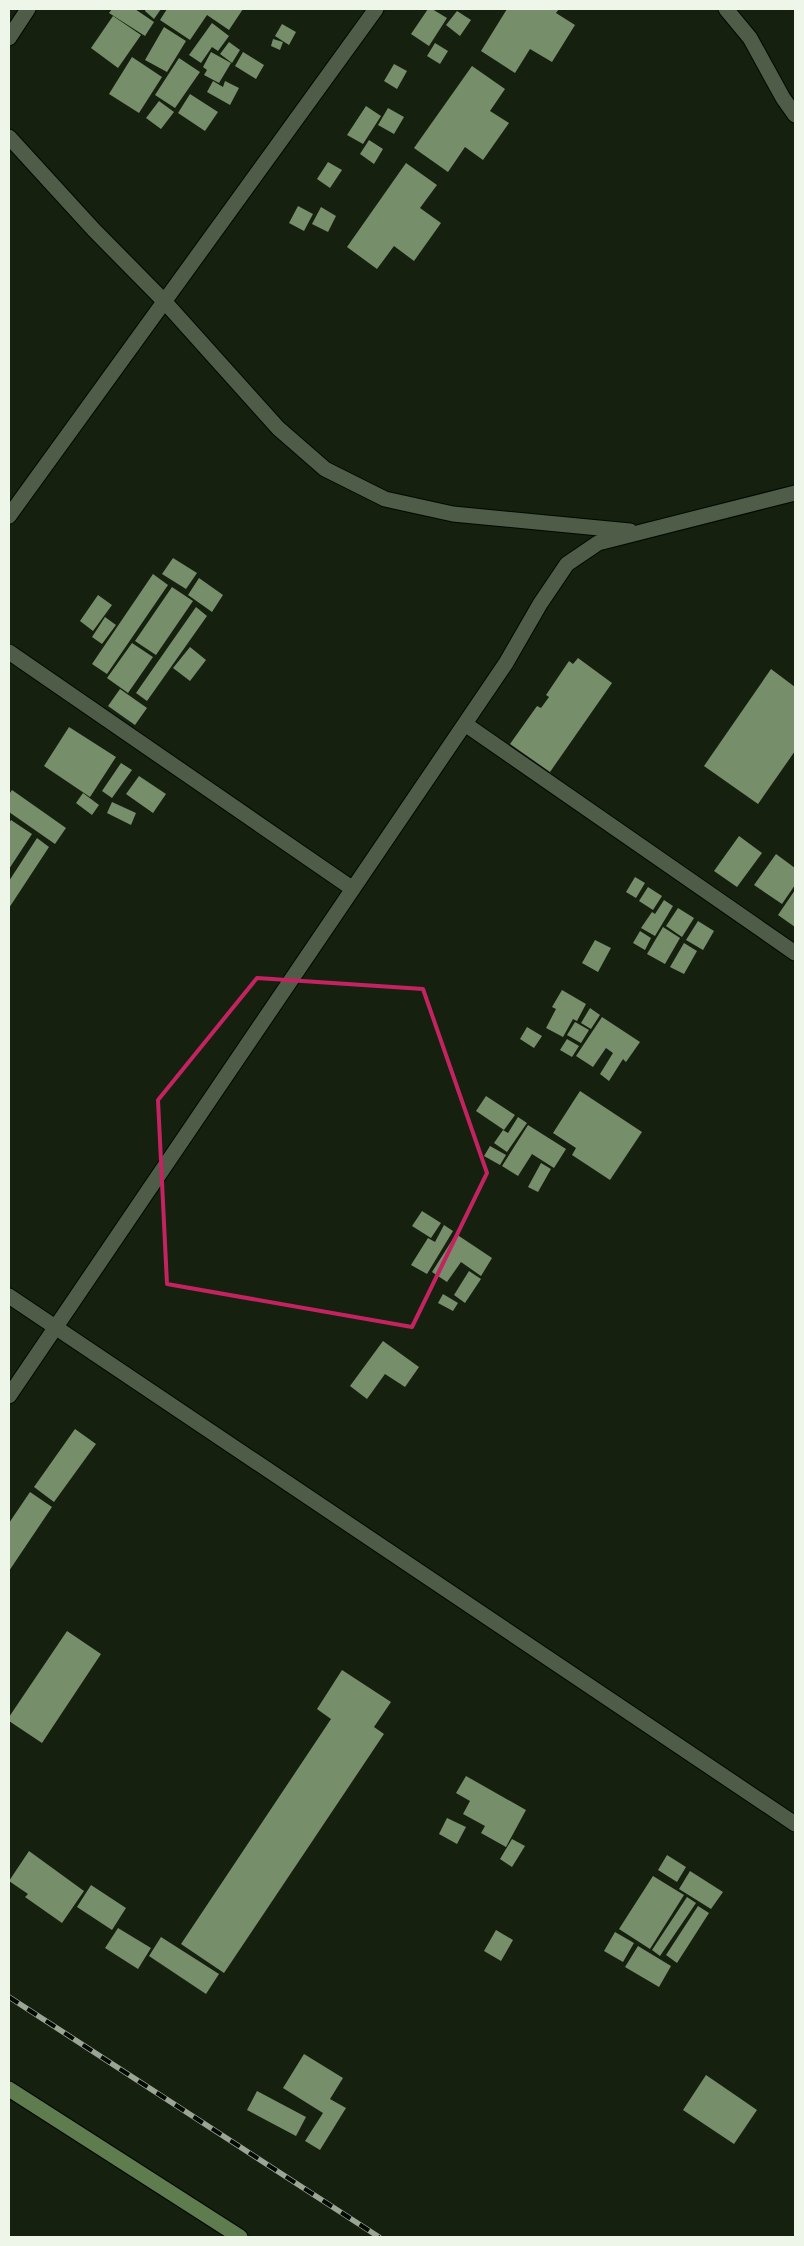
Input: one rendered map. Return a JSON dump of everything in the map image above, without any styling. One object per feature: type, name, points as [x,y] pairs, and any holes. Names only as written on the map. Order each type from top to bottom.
[{"type":"street","points":[[9,38],[28,9]]},
{"type":"street","points":[[9,516],[376,9]]},
{"type":"street","points":[[726,9],[750,38],[783,98],[795,115]]},
{"type":"street","points":[[9,137],[94,230],[164,301],[278,428],[325,469],[385,499],[453,514],[638,532]]},
{"type":"street","points":[[9,1396],[57,1328],[506,663],[540,604],[567,564],[598,543],[795,493]]},
{"type":"street","points":[[9,652],[353,889]]},
{"type":"street","points":[[464,724],[795,953]]},
{"type":"street","points":[[9,1296],[795,1824]]},
{"type":"street","points":[[9,2089],[240,2237]]},
{"type":"highlighted area","points":[[257,978],[423,989],[487,1173],[412,1327],[167,1284],[158,1100]]},
{"type":"building","points":[[112,9],[135,9],[154,22],[145,36],[109,13]]},
{"type":"building","points":[[146,9],[161,9],[154,19],[145,11]]},
{"type":"building","points":[[167,9],[243,9],[229,30],[207,15],[190,40],[160,20]]},
{"type":"building","points":[[428,9],[432,9],[447,18],[429,46],[411,34]]},
{"type":"building","points":[[507,9],[559,9],[556,13],[575,25],[552,62],[530,49],[515,73],[481,51]]},
{"type":"building","points":[[457,11],[471,20],[460,36],[446,25]]},
{"type":"building","points":[[113,16],[141,35],[118,68],[91,48]]},
{"type":"building","points":[[212,23],[229,36],[218,51],[212,47],[201,63],[189,55]]},
{"type":"building","points":[[282,24],[296,32],[289,45],[275,36]]},
{"type":"building","points":[[164,27],[186,41],[167,72],[145,60]]},
{"type":"building","points":[[273,39],[283,42],[280,50],[271,46]]},
{"type":"building","points":[[229,42],[240,50],[232,63],[220,54]]},
{"type":"building","points":[[435,43],[448,51],[440,64],[427,56]]},
{"type":"building","points":[[211,52],[231,63],[219,83],[204,75],[207,70],[203,67]]},
{"type":"building","points":[[243,52],[264,65],[256,79],[235,66]]},
{"type":"building","points":[[132,57],[162,77],[139,113],[109,94]]},
{"type":"building","points":[[179,58],[200,72],[175,108],[155,95]]},
{"type":"building","points":[[394,64],[407,71],[397,89],[384,81]]},
{"type":"building","points":[[472,66],[505,89],[490,111],[509,123],[483,160],[465,147],[448,172],[414,148]]},
{"type":"building","points":[[213,81],[223,87],[225,81],[239,88],[230,105],[207,92]]},
{"type":"building","points":[[190,94],[218,112],[205,131],[178,113]]},
{"type":"building","points":[[159,101],[174,112],[161,129],[146,118]]},
{"type":"building","points":[[366,106],[381,116],[363,144],[347,135]]},
{"type":"building","points":[[388,108],[404,117],[394,134],[378,125]]},
{"type":"building","points":[[369,140],[383,149],[374,164],[360,154]]},
{"type":"building","points":[[328,162],[342,170],[330,188],[317,179]]},
{"type":"building","points":[[406,163],[437,185],[420,208],[441,223],[414,261],[394,246],[377,269],[347,247]]},
{"type":"building","points":[[298,206],[313,214],[304,231],[289,223]]},
{"type":"building","points":[[321,207],[336,216],[328,232],[312,224]]},
{"type":"building","points":[[173,558],[197,573],[186,589],[162,574]]},
{"type":"building","points":[[153,574],[168,585],[107,674],[92,664]]},
{"type":"building","points":[[199,578],[223,595],[212,612],[188,595]]},
{"type":"building","points":[[172,587],[193,601],[156,655],[135,641]]},
{"type":"building","points":[[98,595],[112,605],[93,631],[80,621]]},
{"type":"building","points":[[196,607],[207,616],[147,701],[136,693]]},
{"type":"building","points":[[105,617],[116,625],[102,644],[92,637]]},
{"type":"building","points":[[132,643],[153,657],[128,693],[107,678]]},
{"type":"building","points":[[190,647],[206,660],[190,681],[173,668]]},
{"type":"building","points":[[578,658],[612,683],[550,772],[510,744],[537,706],[541,708],[549,697],[546,695],[569,661],[573,664]]},
{"type":"building","points":[[771,669],[795,687],[795,751],[758,804],[704,766]]},
{"type":"building","points":[[120,689],[147,708],[135,725],[108,706]]},
{"type":"building","points":[[69,727],[116,757],[90,797],[44,766]]},
{"type":"building","points":[[121,763],[132,770],[112,798],[102,791]]},
{"type":"building","points":[[139,776],[166,794],[153,813],[126,794]]},
{"type":"building","points":[[12,790],[66,828],[55,844],[9,812],[9,794]]},
{"type":"building","points":[[83,793],[99,805],[92,815],[76,803]]},
{"type":"building","points":[[112,802],[136,813],[131,825],[107,813]]},
{"type":"building","points":[[11,820],[32,834],[9,869],[9,823]]},
{"type":"building","points":[[739,836],[762,853],[737,887],[714,871]]},
{"type":"building","points":[[37,838],[49,847],[9,908],[9,881]]},
{"type":"building","points":[[776,854],[795,868],[795,885],[782,904],[754,885]]},
{"type":"building","points":[[635,877],[645,883],[636,898],[626,892]]},
{"type":"building","points":[[648,887],[662,896],[653,910],[639,901]]},
{"type":"building","points":[[795,890],[795,927],[778,915]]},
{"type":"building","points":[[664,900],[673,906],[655,936],[641,928],[652,912],[655,914]]},
{"type":"building","points":[[678,908],[694,918],[682,937],[666,926]]},
{"type":"building","points":[[698,921],[714,931],[703,950],[686,940]]},
{"type":"building","points":[[663,927],[680,938],[665,964],[647,954]]},
{"type":"building","points":[[640,931],[651,938],[645,950],[633,943]]},
{"type":"building","points":[[595,940],[611,948],[598,972],[582,963]]},
{"type":"building","points":[[684,943],[697,951],[684,974],[670,967]]},
{"type":"building","points":[[562,990],[586,1004],[577,1021],[573,1019],[563,1037],[546,1028],[556,1009],[552,1007]]},
{"type":"building","points":[[590,1008],[600,1015],[591,1029],[581,1023]]},
{"type":"building","points":[[602,1017],[640,1042],[626,1062],[623,1059],[609,1081],[600,1074],[613,1053],[606,1048],[593,1067],[576,1056]]},
{"type":"building","points":[[575,1022],[589,1030],[581,1043],[567,1035]]},
{"type":"building","points":[[527,1027],[542,1036],[534,1048],[520,1039]]},
{"type":"building","points":[[567,1039],[579,1046],[572,1057],[560,1050]]},
{"type":"building","points":[[580,1091],[642,1132],[610,1180],[572,1155],[576,1148],[553,1133]]},
{"type":"building","points":[[486,1096],[515,1115],[504,1130],[476,1111]]},
{"type":"building","points":[[518,1117],[527,1123],[507,1152],[494,1143],[503,1130],[508,1133]]},
{"type":"building","points":[[528,1125],[566,1149],[554,1168],[532,1154],[518,1176],[502,1166]]},
{"type":"building","points":[[490,1146],[506,1155],[500,1165],[484,1156]]},
{"type":"building","points":[[541,1163],[551,1169],[538,1192],[528,1187]]},
{"type":"building","points":[[422,1211],[441,1223],[431,1238],[412,1226]]},
{"type":"building","points":[[444,1225],[453,1231],[427,1274],[411,1265],[428,1238],[435,1242]]},
{"type":"building","points":[[456,1234],[492,1258],[481,1276],[461,1262],[447,1282],[432,1272]]},
{"type":"building","points":[[469,1271],[481,1279],[465,1303],[454,1295]]},
{"type":"building","points":[[443,1294],[458,1303],[453,1311],[438,1303]]},
{"type":"building","points":[[383,1341],[419,1367],[405,1387],[385,1374],[367,1399],[350,1386]]},
{"type":"building","points":[[75,1429],[96,1444],[54,1502],[34,1487]]},
{"type":"building","points":[[30,1492],[52,1507],[9,1571],[9,1523]]},
{"type":"building","points":[[67,1631],[101,1654],[42,1743],[9,1721],[9,1717]]},
{"type":"building","points":[[342,1670],[391,1702],[374,1727],[384,1734],[224,1973],[181,1944],[331,1719],[317,1709]]},
{"type":"building","points":[[466,1776],[526,1810],[506,1847],[481,1833],[485,1826],[463,1814],[470,1801],[456,1793]]},
{"type":"building","points":[[447,1818],[466,1827],[457,1844],[439,1834]]},
{"type":"building","points":[[512,1839],[525,1846],[512,1867],[500,1859]]},
{"type":"building","points":[[29,1851],[84,1891],[62,1923],[25,1897],[28,1894],[9,1881]]},
{"type":"building","points":[[667,1855],[686,1867],[677,1882],[658,1870]]},
{"type":"building","points":[[690,1871],[723,1892],[711,1909],[679,1889]]},
{"type":"building","points":[[653,1876],[684,1895],[650,1949],[619,1929]]},
{"type":"building","points":[[91,1885],[126,1908],[112,1930],[77,1907]]},
{"type":"building","points":[[687,1897],[696,1903],[660,1956],[652,1950]]},
{"type":"building","points":[[698,1906],[709,1913],[677,1963],[666,1955]]},
{"type":"building","points":[[118,1928],[151,1948],[138,1969],[105,1948]]},
{"type":"building","points":[[496,1930],[513,1940],[501,1961],[484,1951]]},
{"type":"building","points":[[615,1932],[634,1943],[623,1962],[604,1951]]},
{"type":"building","points":[[161,1937],[219,1974],[206,1994],[149,1956]]},
{"type":"building","points":[[638,1946],[671,1966],[659,1987],[625,1967]]},
{"type":"building","points":[[304,2054],[343,2078],[330,2099],[346,2108],[320,2150],[305,2141],[323,2113],[283,2088]]},
{"type":"building","points":[[706,2075],[757,2110],[734,2144],[683,2110]]},
{"type":"building","points":[[257,2091],[306,2117],[296,2136],[247,2110]]},
{"type":"railway","points":[[9,1997],[379,2237]]}]
